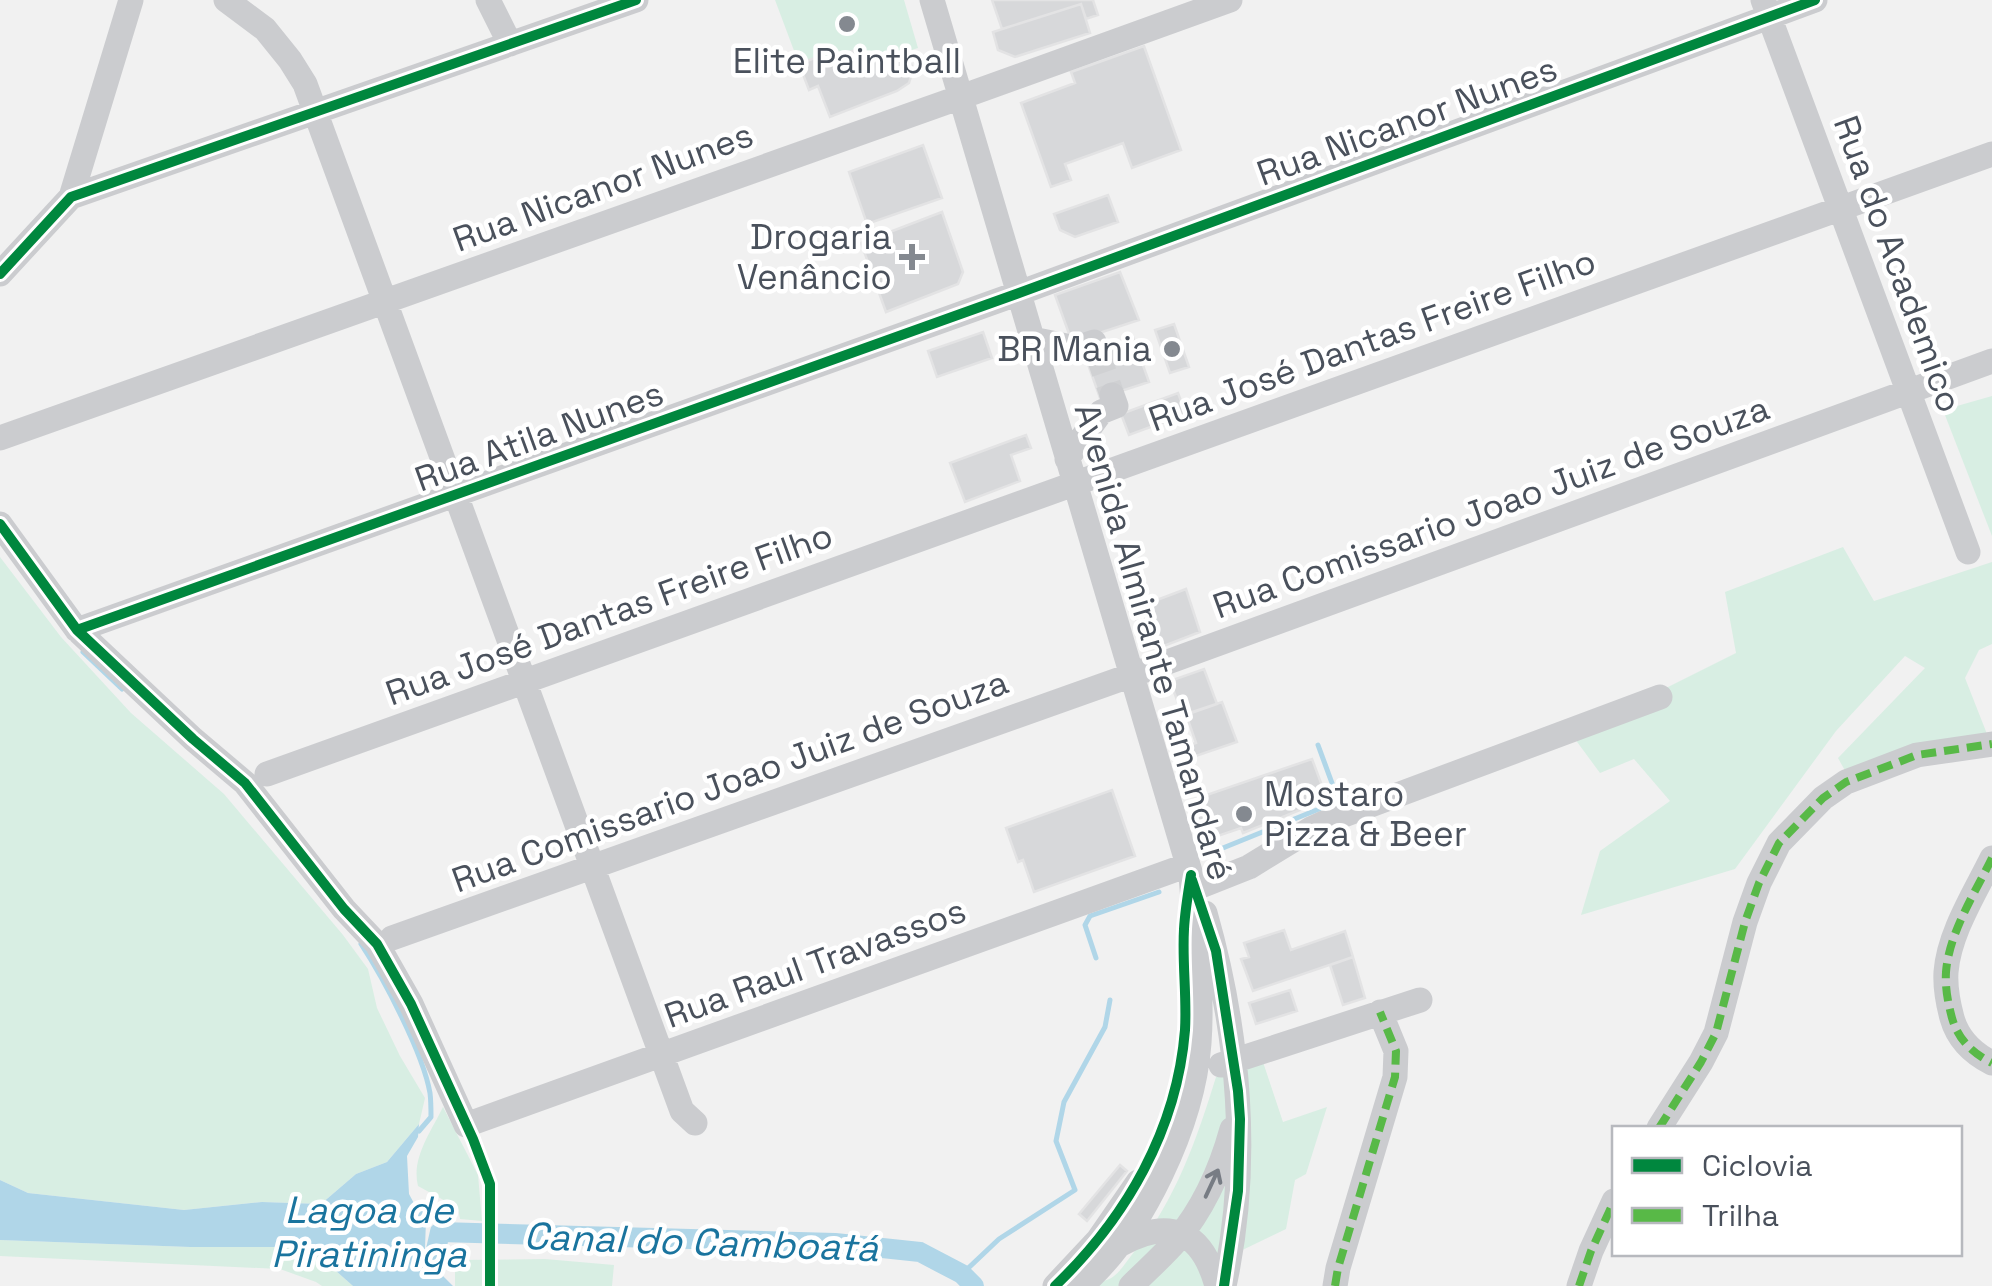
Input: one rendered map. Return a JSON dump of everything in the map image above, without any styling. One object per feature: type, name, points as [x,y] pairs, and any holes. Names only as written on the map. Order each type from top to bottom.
[{"type":"street","points":[[0,274],[71,197],[130,0]]},
{"type":"street","points":[[226,0],[265,29],[305,84],[682,1111],[695,1123]]},
{"type":"street","points":[[488,0],[510,44]]},
{"type":"street","points":[[71,197],[636,0]]},
{"type":"street","name":"Avenida Almirante Tamandaré","points":[[932,0],[1191,876],[1200,1002],[1199,1045],[1186,1112],[1162,1173],[1119,1245],[1080,1286]]},
{"type":"street","name":"Rua Nicanor Nunes","points":[[0,438],[1230,0]]},
{"type":"street","name":"Rua Nicanor Nunes","points":[[1018,293],[1766,8],[1815,0]]},
{"type":"street","name":"Rua do Academico","points":[[1766,8],[1968,552]]},
{"type":"street","name":"Rua José Dantas Freire Filho","points":[[267,774],[1992,154]]},
{"type":"street","name":"Rua Atila Nunes","points":[[78,630],[1018,293]]},
{"type":"street","points":[[1032,339],[1076,348],[1094,342],[1096,349]]},
{"type":"street","name":"Rua Comissario Joao Juiz de Souza","points":[[392,938],[1132,676],[1992,361]]},
{"type":"street","points":[[1067,458],[1101,412],[1116,406],[1112,394]]},
{"type":"street","points":[[0,524],[78,630]]},
{"type":"street","name":"Rua Raul Travassos","points":[[78,630],[245,784],[344,909],[377,944],[411,1004],[466,1125],[1191,876],[1249,867],[1333,819],[1660,697]]},
{"type":"street","points":[[1660,1126],[1716,1034],[1745,922],[1779,843],[1823,798],[1846,782],[1917,755],[1989,749]]},
{"type":"street","points":[[1992,858],[1952,943],[1946,972],[1947,999],[1954,1025],[1966,1045],[1992,1063]]},
{"type":"street","points":[[1191,876],[1216,951],[1239,1104],[1238,1191],[1220,1286]]},
{"type":"street","points":[[1054,1286],[1098,1240],[1130,1196],[1151,1157],[1168,1112],[1180,1070],[1184,1036],[1184,930],[1191,876]]},
{"type":"street","points":[[1192,1089],[1211,1069],[1233,1060],[1420,1000]]},
{"type":"street","points":[[1334,1286],[1396,1077],[1396,1051],[1380,1012]]},
{"type":"street","points":[[1131,1286],[1181,1234],[1202,1204],[1239,1104]]},
{"type":"street","points":[[1578,1286],[1612,1205]]},
{"type":"street","points":[[1119,1245],[1148,1231],[1164,1229],[1181,1234],[1208,1260],[1220,1286]]},
{"type":"green space","name":"Elite Paintball","points":[[775,0],[904,0],[918,48],[867,64],[854,50],[822,63],[819,56],[799,64]]},
{"type":"green space","points":[[1992,396],[1992,536],[1943,410]]},
{"type":"green space","points":[[1843,547],[1874,601],[1992,562],[1992,644],[1979,650],[1965,678],[1987,734],[1848,776],[1838,758],[1925,668],[1905,656],[1836,731],[1735,869],[1581,915],[1600,851],[1670,801],[1634,759],[1600,773],[1572,735],[1736,653],[1725,592]]},
{"type":"green space","points":[[0,557],[61,637],[131,713],[224,794],[368,969],[377,1008],[425,1098],[419,1124],[387,1162],[356,1174],[321,1204],[262,1202],[184,1210],[28,1193],[0,1180]]},
{"type":"green space","points":[[1263,1062],[1283,1122],[1327,1107],[1306,1174],[1295,1180],[1286,1229],[1230,1256],[1224,1286],[1094,1286],[1120,1271],[1161,1212],[1193,1146],[1216,1077]]},
{"type":"green space","points":[[443,1107],[478,1175],[482,1221],[460,1219],[458,1208],[418,1186],[420,1155]]},
{"type":"green space","points":[[0,1240],[309,1247],[353,1286],[322,1286],[280,1269],[0,1256]]},
{"type":"green space","points":[[545,1259],[614,1265],[612,1286],[455,1286],[455,1260]]},
{"type":"water","name":"Lagoa de Piratininga","points":[[419,1124],[418,1137],[407,1156],[409,1194],[416,1207],[441,1220],[426,1220],[425,1248],[441,1260],[441,1274],[453,1286],[353,1286],[309,1247],[0,1240],[0,1180],[28,1193],[184,1210],[262,1202],[321,1204],[356,1174],[387,1162]]},
{"type":"building","points":[[992,0],[1093,0],[1098,15],[1086,19],[1081,4],[1002,29]]},
{"type":"building","points":[[1081,4],[1090,33],[1015,57],[998,50],[993,32]]},
{"type":"building","points":[[1144,46],[1181,150],[1132,168],[1123,143],[1065,164],[1071,180],[1051,187],[1021,103],[1075,83],[1071,72]]},
{"type":"building","points":[[855,50],[867,64],[907,51],[913,70],[909,83],[830,117],[818,86],[809,90],[799,64],[820,56],[822,63]]},
{"type":"building","points":[[923,145],[942,198],[867,224],[849,172]]},
{"type":"building","points":[[1108,195],[1118,222],[1075,237],[1060,230],[1054,214]]},
{"type":"building","name":"Drogaria Venâncio","points":[[942,212],[963,272],[958,284],[886,312],[861,243]]},
{"type":"building","points":[[1120,272],[1139,320],[1072,342],[1055,295]]},
{"type":"building","name":"BR Mania","points":[[1174,324],[1189,367],[1170,373],[1155,330]]},
{"type":"building","points":[[983,332],[992,358],[937,377],[928,351]]},
{"type":"building","points":[[1133,337],[1149,382],[1100,398],[1084,353]]},
{"type":"building","points":[[1178,393],[1186,414],[1129,435],[1121,414]]},
{"type":"building","points":[[1026,435],[1031,448],[1011,455],[1020,481],[965,502],[950,463]]},
{"type":"building","points":[[1186,589],[1200,632],[1149,649],[1144,645],[1133,609]]},
{"type":"building","points":[[1204,669],[1217,704],[1183,716],[1170,681]]},
{"type":"building","points":[[1222,702],[1237,742],[1190,758],[1186,746],[1196,743],[1186,714]]},
{"type":"building","name":"Mostaro Pizza & Beer","points":[[1312,759],[1327,799],[1243,833],[1241,828],[1203,841],[1192,800]]},
{"type":"building","points":[[1112,790],[1135,856],[1034,892],[1006,828]]},
{"type":"building","points":[[1284,930],[1291,950],[1345,931],[1353,957],[1253,991],[1241,959],[1249,957],[1244,943]]},
{"type":"building","points":[[1353,957],[1365,998],[1343,1005],[1330,965]]},
{"type":"building","points":[[1290,990],[1297,1011],[1256,1024],[1249,1003]]},
{"type":"building","points":[[1120,1165],[1127,1171],[1087,1221],[1079,1214]]},
{"type":"waterway","points":[[83,652],[122,689]]},
{"type":"waterway","points":[[1213,852],[1329,805],[1336,794],[1318,745]]},
{"type":"waterway","points":[[1096,958],[1085,925],[1090,916],[1159,892]]},
{"type":"waterway","points":[[361,944],[402,1017],[426,1077],[431,1117],[419,1131]]},
{"type":"waterway","points":[[962,1274],[999,1239],[1075,1190],[1056,1141],[1064,1102],[1105,1027],[1110,1000]]},
{"type":"waterway","name":"Canal do Camboatá","points":[[435,1254],[440,1232],[835,1243],[920,1252],[962,1274],[974,1286]]},
{"type":"tunnel","points":[[1096,349],[1112,395]]},
{"type":"marked path","points":[[1660,1126],[1716,1033],[1745,922],[1779,843],[1823,798],[1846,782],[1917,755],[1992,744]]},
{"type":"marked path","points":[[1992,858],[1957,928],[1946,978],[1949,1007],[1958,1032],[1972,1050],[1992,1063]]},
{"type":"marked path","points":[[1335,1286],[1395,1077],[1396,1051],[1380,1012]]},
{"type":"marked path","points":[[1579,1286],[1612,1205]]},
{"type":"cycle path","points":[[0,274],[71,197],[636,0]]},
{"type":"cycle path","points":[[77,630],[1019,293],[1815,0]]},
{"type":"cycle path","points":[[0,524],[77,630],[245,783],[344,909],[377,944],[411,1004],[490,1184],[490,1286]]},
{"type":"cycle path","points":[[1055,1286],[1081,1260],[1125,1201],[1144,1170],[1171,1103],[1185,1030],[1184,929],[1191,875]]},
{"type":"cycle path","points":[[1192,880],[1216,951],[1238,1091],[1238,1191],[1224,1286]]},
{"type":"place","name":"Elite Paintball","points":[[847,24]]},
{"type":"place","name":"Drogaria Venâncio","points":[[912,257]]},
{"type":"place","name":"BR Mania","points":[[1172,349]]},
{"type":"place","name":"Mostaro Pizza & Beer","points":[[1244,814]]}]
